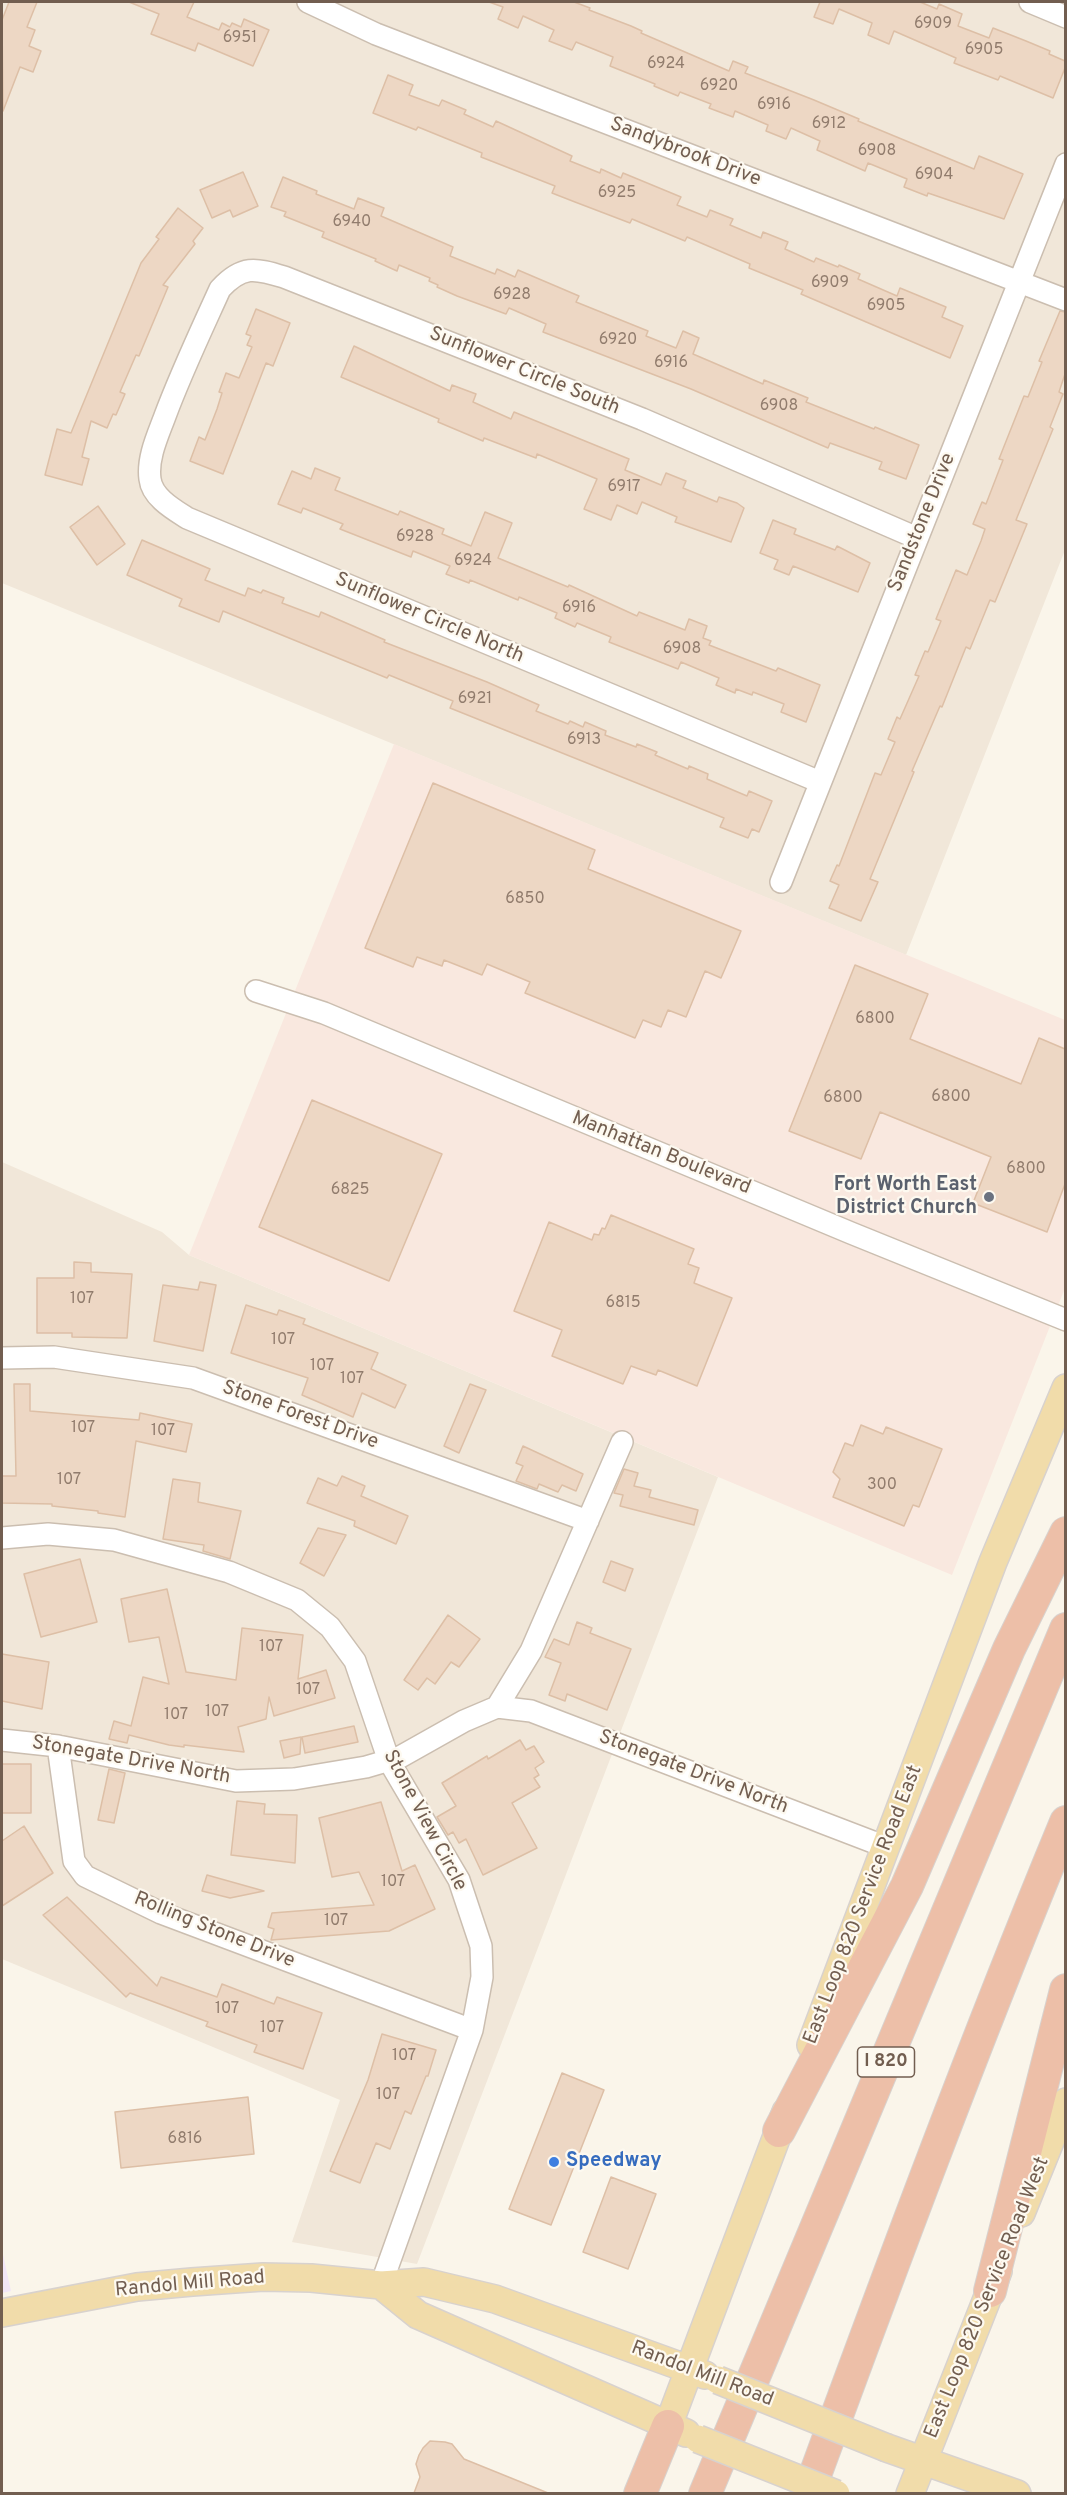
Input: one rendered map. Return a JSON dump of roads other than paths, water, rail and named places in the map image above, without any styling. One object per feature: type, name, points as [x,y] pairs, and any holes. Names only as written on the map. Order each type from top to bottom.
[{"type":"highway","points":[[778,2131],[907,1886],[1009,1649],[1065,1533]]},
{"type":"highway","name":"I 820","points":[[705,2493],[1065,1629]]},
{"type":"highway","points":[[808,2493],[993,1997],[1065,1822]]},
{"type":"highway","points":[[990,2290],[1065,1990]]},
{"type":"highway","points":[[640,2493],[668,2426]]},
{"type":"main road","name":"East Loop 820 Service Road East","points":[[668,2426],[993,1562],[1065,1388]]},
{"type":"main road","name":"East Loop 820 Service Road West","points":[[910,2493],[1065,2102]]},
{"type":"main road","name":"Randol Mill Road","points":[[2,2313],[136,2287],[192,2282],[272,2277],[311,2278],[381,2285],[424,2283],[495,2299],[690,2369],[887,2448],[1017,2493]]},
{"type":"main road","points":[[381,2285],[418,2315],[698,2439],[836,2493]]},
{"type":"street","name":"Sandybrook Drive","points":[[308,2],[376,34],[1065,300]]},
{"type":"street","points":[[1030,2],[1065,17]]},
{"type":"street","name":"Sandstone Drive","points":[[781,882],[1065,164]]},
{"type":"street","name":"Sunflower Circle South","points":[[180,377],[220,289],[230,277],[257,269],[284,277],[642,419],[917,538]]},
{"type":"street","name":"Sunflower Circle North","points":[[180,377],[153,448],[150,479],[156,493],[168,506],[187,518],[820,782]]},
{"type":"street","name":"Manhattan Boulevard","points":[[256,991],[324,1013],[1065,1320]]},
{"type":"street","name":"Stone Forest Drive","points":[[2,1358],[54,1357],[193,1378],[588,1521]]},
{"type":"street","points":[[497,1707],[531,1651],[622,1442]]},
{"type":"street","name":"Stone View Circle","points":[[2,1538],[48,1534],[114,1540],[229,1572],[297,1600],[330,1628],[355,1661],[388,1761],[459,1880],[481,1946],[482,1977],[472,2030],[381,2285]]},
{"type":"street","name":"Stonegate Drive North","points":[[2,1740],[58,1746],[236,1781],[294,1779],[366,1767],[400,1757],[464,1721],[497,1707],[531,1711],[886,1847]]},
{"type":"street","name":"Rolling Stone Drive","points":[[58,1746],[74,1861],[85,1876],[161,1913],[472,2030]]},
{"type":"place","name":"Fort Worth East District Church","points":[[989,1197]]},
{"type":"place","name":"Speedway","points":[[554,2162]]}]
